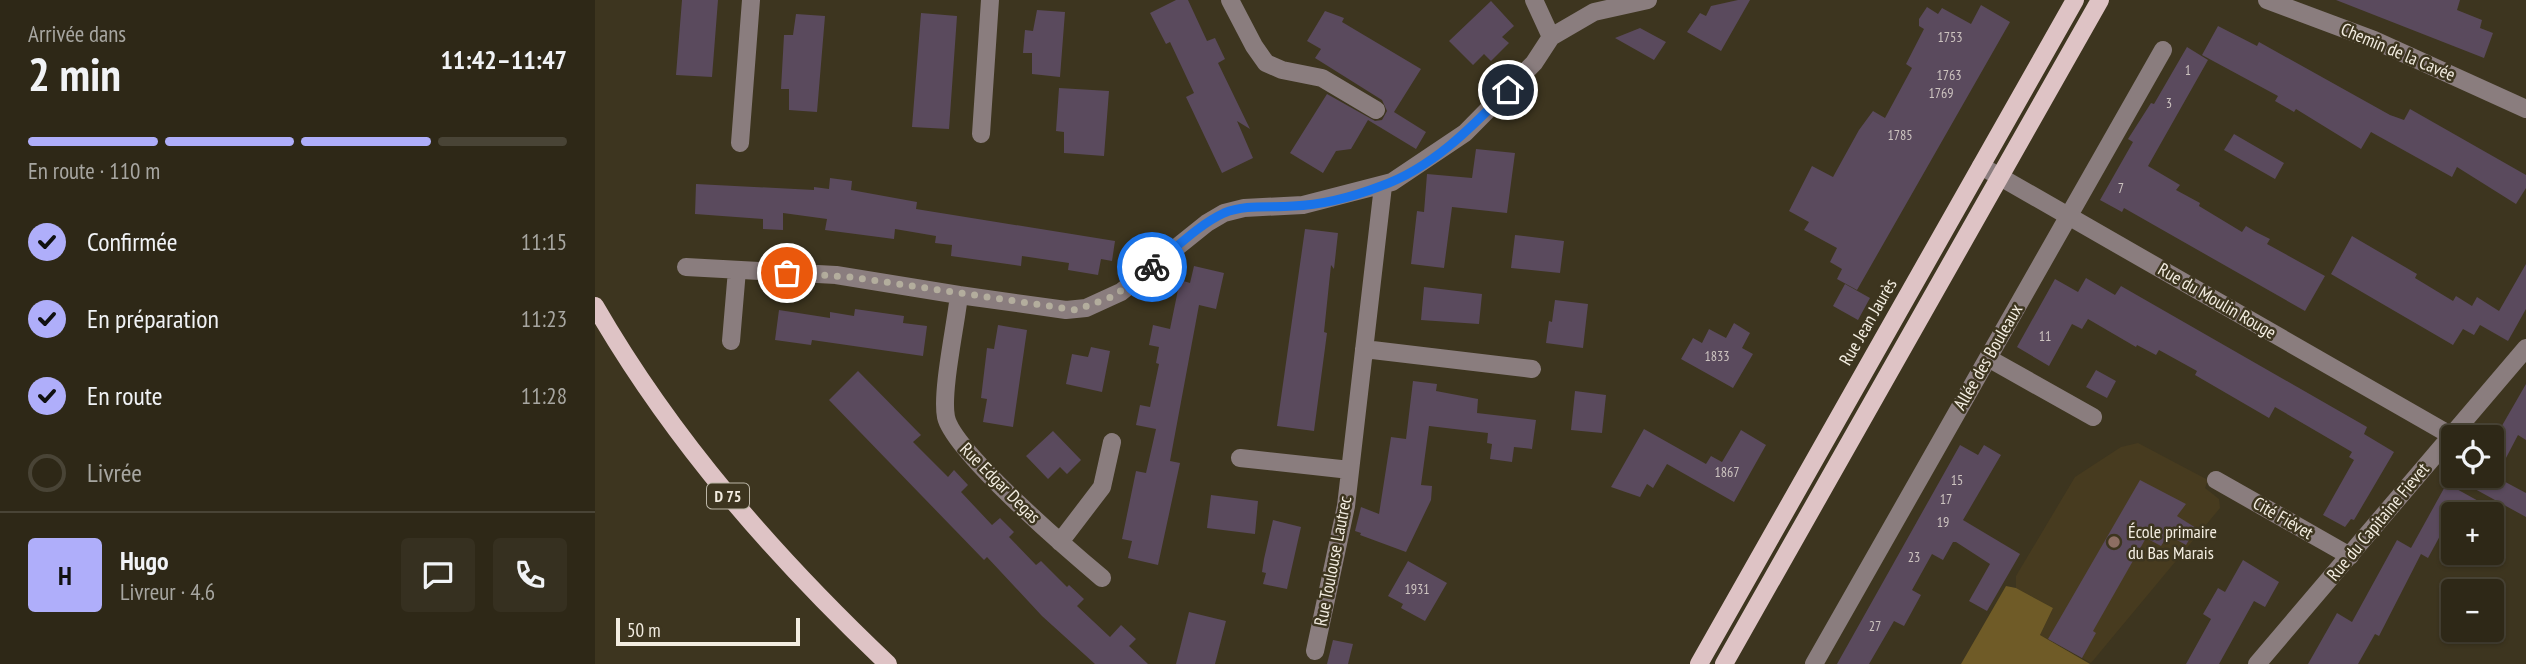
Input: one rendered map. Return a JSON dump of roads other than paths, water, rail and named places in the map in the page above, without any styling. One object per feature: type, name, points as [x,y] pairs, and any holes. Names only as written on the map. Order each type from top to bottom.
[{"type":"main road","name":"Rue Jean Jaurès","points":[[1699,664],[2075,0]]},
{"type":"main road","points":[[1724,664],[2100,0]]},
{"type":"main road","name":"D 75","points":[[595,306],[660,407],[725,493],[805,583],[888,664]]},
{"type":"street","points":[[740,143],[751,0]]},
{"type":"street","points":[[981,134],[990,0]]},
{"type":"street","points":[[1230,0],[1266,63],[1282,70],[1322,78],[1376,110]]},
{"type":"street","points":[[1534,0],[1551,37]]},
{"type":"street","points":[[686,267],[836,275],[1066,310],[1086,308],[1121,292],[1207,223],[1224,213],[1244,208],[1303,205],[1383,186],[1411,172],[1465,133],[1534,63],[1551,37],[1594,12],[1648,0]]},
{"type":"street","name":"Chemin de la Cavée","points":[[2267,0],[2374,40],[2526,109]]},
{"type":"street","name":"Allée des Bouleaux","points":[[1814,664],[2163,50]]},
{"type":"street","name":"Rue du Moulin Rouge","points":[[1981,166],[2441,430]]},
{"type":"street","name":"Rue Toulouse Lautrec","points":[[1315,651],[1341,531],[1350,470],[1383,186]]},
{"type":"street","points":[[731,341],[737,270]]},
{"type":"street","name":"Rue Edgar Degas","points":[[959,295],[945,407],[949,426],[960,443],[1060,542],[1102,578]]},
{"type":"street","name":"Rue du Capitaine Fievet","points":[[2461,425],[2526,348]]},
{"type":"street","points":[[1364,349],[1532,369]]},
{"type":"street","points":[[1988,358],[2093,417]]},
{"type":"street","points":[[1060,542],[1102,487],[1112,442]]},
{"type":"street","name":"Rue du Capitaine Fievet","points":[[2257,664],[2441,449]]},
{"type":"street","name":"Rue Toulouse Lautrec","points":[[1240,458],[1350,470]]},
{"type":"street","name":"Cité Fiévet","points":[[2215,480],[2350,556]]},
{"type":"place","name":"École primaire du Bas Marais","points":[[2114,542]]}]
